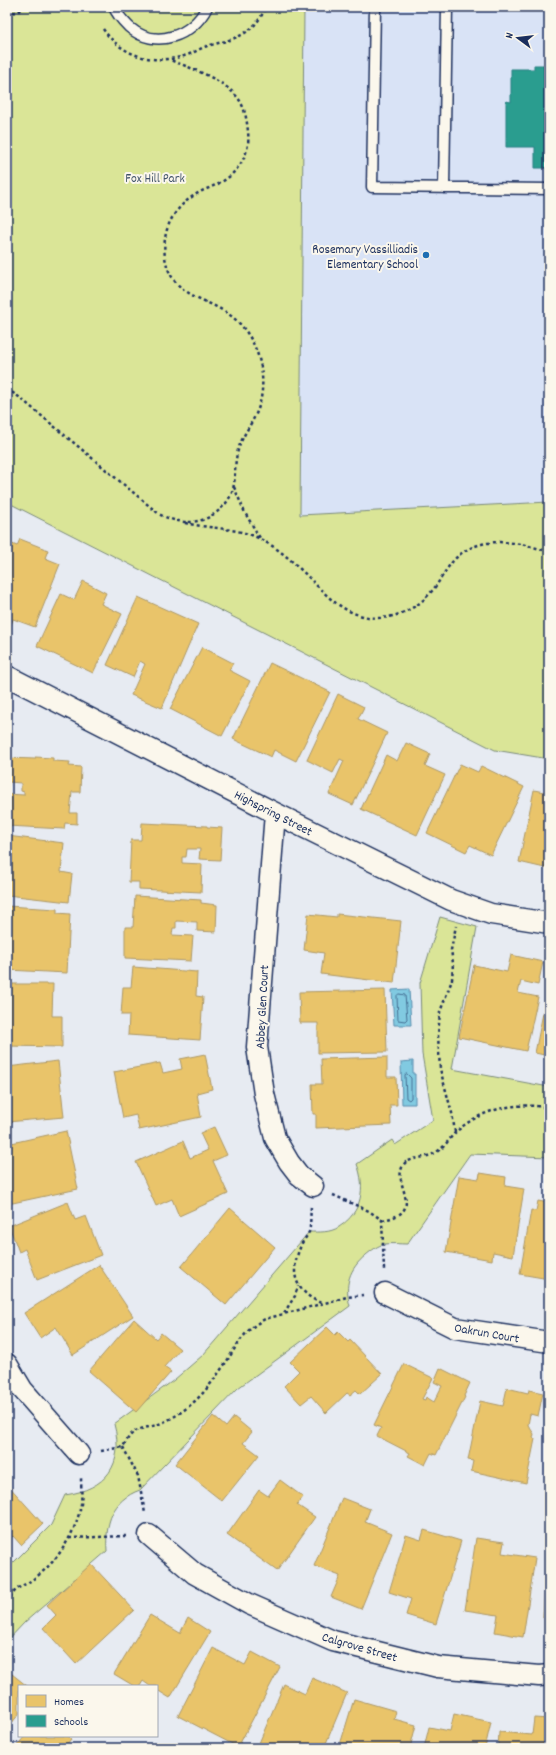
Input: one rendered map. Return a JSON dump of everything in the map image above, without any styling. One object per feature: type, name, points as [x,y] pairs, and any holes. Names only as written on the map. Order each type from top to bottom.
[{"type":"street","name":"Highspring Street","points":[[7,676],[275,813],[444,896],[491,914],[549,923]]},
{"type":"street","name":"Abbey Glen Court","points":[[275,813],[257,1047],[264,1094],[275,1138],[289,1162],[299,1175],[313,1186]]},
{"type":"street","name":"Oakrun Court","points":[[384,1293],[454,1328],[549,1342]]},
{"type":"street","points":[[7,1364],[22,1389],[79,1454]]},
{"type":"street","name":"Calgrove Street","points":[[149,1535],[195,1574],[249,1604],[333,1641],[438,1668],[549,1676]]},
{"type":"lane","points":[[114,7],[123,22],[134,31],[147,37],[162,38],[176,36],[189,30],[200,20],[207,7]]},
{"type":"lane","points":[[375,7],[372,187],[549,189]]},
{"type":"lane","points":[[444,188],[447,7]]},
{"type":"path","points":[[7,13],[17,12],[26,7]]},
{"type":"path","points":[[170,60],[210,77],[237,98],[244,109],[247,122],[248,146],[241,164],[232,175],[221,183],[188,199],[178,208],[170,219],[166,232],[164,245],[165,258],[169,271],[186,293],[227,313],[240,325],[251,339],[258,355],[262,371],[263,389],[259,406],[238,449],[234,487],[230,498],[224,507],[215,514],[193,522],[181,522]]},
{"type":"path","points":[[7,389],[20,397],[159,514],[169,520],[204,527],[234,530],[260,538],[298,566],[336,604],[349,612],[378,618],[393,616],[408,611],[421,603],[432,592],[456,557],[476,545],[492,542],[514,542],[549,552]]},
{"type":"path","points":[[234,487],[245,513],[260,538]]},
{"type":"path","points":[[455,1132],[452,1113],[440,1069],[438,1035],[440,1012],[452,980],[451,944],[463,904]]},
{"type":"path","points":[[323,1304],[304,1293],[298,1286],[295,1277],[296,1266],[302,1244],[309,1232],[313,1186],[368,1211],[382,1220],[395,1217],[405,1209],[406,1196],[400,1174],[402,1165],[411,1160],[439,1151],[455,1132],[469,1121],[490,1110],[516,1107],[549,1108]]},
{"type":"path","points":[[7,1603],[15,1590],[36,1577],[47,1567],[69,1538],[81,1505],[82,1492],[79,1454],[123,1447],[134,1431],[141,1427],[158,1424],[182,1412],[196,1400],[220,1372],[236,1346],[254,1324],[265,1319],[347,1297],[384,1293],[382,1220]]},
{"type":"path","points":[[283,1314],[295,1296],[298,1286]]},
{"type":"path","points":[[69,1538],[149,1535],[138,1476],[123,1447]]},
{"type":"shaded area","name":"Rosemary Vassilliadis Elementary School","points":[[304,7],[549,7],[549,502],[300,515]]},
{"type":"green space","name":"Fox Hill Park","points":[[7,7],[304,7],[300,515],[549,502],[549,759],[495,750],[7,502]]},
{"type":"green space","points":[[440,917],[477,927],[452,1069],[549,1087],[549,1157],[470,1154],[407,1244],[382,1245],[366,1255],[355,1266],[349,1278],[348,1284],[348,1298],[350,1306],[238,1388],[140,1490],[130,1494],[123,1500],[117,1506],[109,1522],[107,1531],[107,1551],[25,1622],[7,1641],[7,1569],[51,1525],[65,1495],[92,1487],[109,1473],[117,1452],[117,1439],[114,1424],[174,1380],[203,1355],[309,1232],[324,1232],[332,1230],[347,1221],[353,1214],[360,1199],[361,1182],[357,1164],[392,1140],[395,1145],[433,1120],[422,1054],[420,983]]},
{"type":"water","points":[[409,989],[411,1025],[394,1025],[392,990]]},
{"type":"water","points":[[413,1061],[413,1074],[415,1074],[415,1104],[402,1104],[401,1062]]},
{"type":"building: Homes","points":[[20,539],[48,550],[45,558],[60,564],[35,627],[13,619],[11,625],[7,624],[7,542],[17,546]]},
{"type":"building: Homes","points":[[83,581],[106,593],[101,604],[122,614],[93,673],[37,646],[61,594],[74,600]]},
{"type":"building: Homes","points":[[138,597],[198,624],[162,708],[131,695],[145,664],[140,661],[133,677],[107,665]]},
{"type":"building: Homes","points":[[202,647],[233,663],[229,670],[250,681],[222,736],[170,709]]},
{"type":"building: Homes","points":[[270,663],[330,692],[296,761],[274,750],[271,757],[233,739]]},
{"type":"building: Homes","points":[[338,694],[364,707],[358,719],[387,733],[353,805],[329,794],[344,761],[340,759],[333,773],[307,760]]},
{"type":"building: Homes","points":[[406,743],[430,754],[425,766],[445,775],[417,835],[361,809],[386,755],[397,761]]},
{"type":"building: Homes","points":[[35,757],[53,758],[53,761],[70,762],[69,766],[81,767],[80,792],[72,792],[70,813],[77,813],[77,824],[65,823],[64,829],[7,826],[7,794],[24,795],[24,792],[21,791],[21,783],[9,782],[9,786],[7,786],[7,758],[35,759]]},
{"type":"building: Homes","points":[[460,764],[478,772],[481,766],[524,787],[491,855],[470,845],[466,852],[427,833]]},
{"type":"building: Homes","points":[[534,790],[549,793],[549,869],[519,862]]},
{"type":"building: Homes","points":[[142,823],[222,828],[220,860],[199,859],[200,849],[187,849],[186,857],[182,857],[182,863],[202,864],[201,892],[139,889],[139,882],[129,882],[131,840],[141,840]]},
{"type":"building: Homes","points":[[7,836],[64,843],[61,872],[72,874],[69,902],[7,895]]},
{"type":"building: Homes","points":[[135,896],[201,900],[201,903],[217,905],[216,932],[197,931],[197,922],[176,921],[176,928],[173,928],[172,935],[193,936],[191,961],[125,958],[125,927],[133,927]]},
{"type":"building: Homes","points":[[7,906],[57,909],[57,913],[70,914],[67,973],[7,970]]},
{"type":"building: Homes","points":[[308,914],[337,917],[337,914],[401,921],[394,983],[321,974],[324,953],[304,950]]},
{"type":"building: Homes","points":[[511,955],[543,962],[538,985],[521,981],[518,993],[538,997],[526,1051],[459,1037],[474,965],[507,972]]},
{"type":"building: Homes","points":[[133,967],[197,972],[196,996],[203,997],[200,1040],[128,1035],[129,1015],[121,1015],[123,987],[131,987]]},
{"type":"building: Homes","points":[[549,983],[549,1056],[535,1053]]},
{"type":"building: Homes","points":[[7,984],[53,984],[52,1016],[62,1016],[62,1047],[7,1046]]},
{"type":"building: Homes","points":[[385,990],[387,1052],[318,1053],[318,1023],[300,1023],[299,992]]},
{"type":"building: Homes","points":[[205,1054],[212,1089],[197,1093],[201,1117],[139,1130],[136,1115],[123,1118],[114,1072],[160,1063],[163,1073],[182,1069],[180,1059]]},
{"type":"building: Homes","points":[[387,1057],[387,1077],[396,1077],[397,1105],[390,1105],[391,1125],[316,1128],[316,1114],[313,1114],[312,1084],[322,1084],[321,1059]]},
{"type":"building: Homes","points":[[58,1061],[64,1117],[7,1122],[7,1067]]},
{"type":"building: Homes","points":[[214,1127],[227,1155],[213,1161],[228,1194],[179,1216],[172,1199],[156,1206],[136,1162],[183,1141],[190,1158],[208,1150],[200,1133]]},
{"type":"building: Homes","points":[[66,1131],[78,1189],[8,1204],[7,1144]]},
{"type":"building: Homes","points":[[480,1173],[506,1177],[505,1186],[524,1189],[513,1256],[493,1252],[492,1260],[446,1252],[459,1176],[479,1179]]},
{"type":"building: Homes","points":[[538,1201],[549,1203],[549,1279],[520,1274],[531,1210],[536,1211]]},
{"type":"building: Homes","points":[[68,1202],[75,1220],[86,1216],[101,1255],[37,1280],[25,1249],[19,1252],[9,1226]]},
{"type":"building: Homes","points":[[230,1208],[275,1247],[226,1305],[181,1267]]},
{"type":"building: Homes","points":[[99,1265],[133,1316],[73,1355],[56,1327],[40,1338],[24,1313]]},
{"type":"building: Homes","points":[[134,1319],[156,1339],[161,1333],[180,1349],[164,1367],[171,1372],[136,1412],[89,1371]]},
{"type":"building: Homes","points":[[327,1327],[335,1335],[338,1332],[348,1342],[350,1340],[382,1374],[360,1394],[356,1390],[350,1395],[347,1393],[326,1413],[311,1396],[301,1404],[284,1386],[299,1371],[290,1362]]},
{"type":"building: Homes","points":[[404,1364],[433,1378],[422,1399],[425,1400],[426,1397],[434,1402],[442,1386],[434,1382],[440,1368],[470,1383],[464,1396],[465,1397],[436,1455],[431,1453],[425,1465],[408,1456],[410,1453],[377,1436],[381,1428],[374,1425]]},
{"type":"building: Homes","points":[[507,1388],[528,1393],[529,1390],[543,1393],[538,1416],[530,1414],[528,1425],[534,1434],[533,1438],[535,1439],[526,1483],[471,1471],[473,1461],[468,1460],[480,1401],[503,1406]]},
{"type":"building: Homes","points":[[213,1416],[226,1427],[234,1417],[252,1432],[243,1443],[259,1455],[222,1501],[175,1464]]},
{"type":"building: Homes","points":[[280,1480],[303,1497],[297,1505],[315,1517],[277,1571],[227,1535],[259,1490],[268,1496]]},
{"type":"building: Homes","points":[[7,1484],[43,1524],[21,1545],[13,1536],[7,1542]]},
{"type":"building: Homes","points":[[342,1498],[370,1509],[365,1522],[392,1533],[361,1609],[331,1597],[340,1576],[314,1566]]},
{"type":"building: Homes","points":[[424,1530],[461,1541],[436,1624],[406,1615],[411,1599],[389,1592],[406,1535],[421,1540]]},
{"type":"building: Homes","points":[[476,1538],[504,1542],[502,1553],[535,1558],[523,1637],[495,1632],[498,1615],[465,1610]]},
{"type":"building: Homes","points":[[547,1553],[549,1553],[549,1617],[543,1617]]},
{"type":"building: Homes","points":[[91,1564],[134,1610],[76,1664],[43,1628],[56,1615],[47,1605]]},
{"type":"building: Homes","points":[[150,1615],[180,1633],[188,1618],[210,1632],[170,1698],[158,1691],[158,1685],[149,1685],[143,1681],[141,1685],[132,1685],[114,1674]]},
{"type":"building: Homes","points":[[213,1648],[245,1665],[252,1652],[280,1667],[238,1747],[178,1716]]},
{"type":"building: Homes","points":[[7,1670],[26,1685],[18,1685],[18,1715],[7,1729]]},
{"type":"building: Homes","points":[[312,1678],[347,1693],[324,1748],[257,1748],[284,1684],[305,1694]]},
{"type":"building: Homes","points":[[354,1699],[396,1711],[394,1719],[416,1725],[410,1748],[339,1748]]},
{"type":"building: Homes","points":[[454,1714],[491,1722],[485,1748],[424,1748],[429,1727],[450,1731]]},
{"type":"building: Homes","points":[[534,1718],[549,1719],[549,1748],[498,1748],[499,1732],[532,1735]]},
{"type":"building: Homes","points":[[24,1737],[69,1737],[71,1739],[67,1744],[73,1748],[15,1748]]},
{"type":"building: Schools","points":[[534,65],[549,65],[549,168],[535,168],[535,147],[506,147],[506,101],[511,102],[511,69],[534,69]]},
{"type":"place","name":"Rosemary Vassilliadis Elementary School","points":[[426,255]]}]
